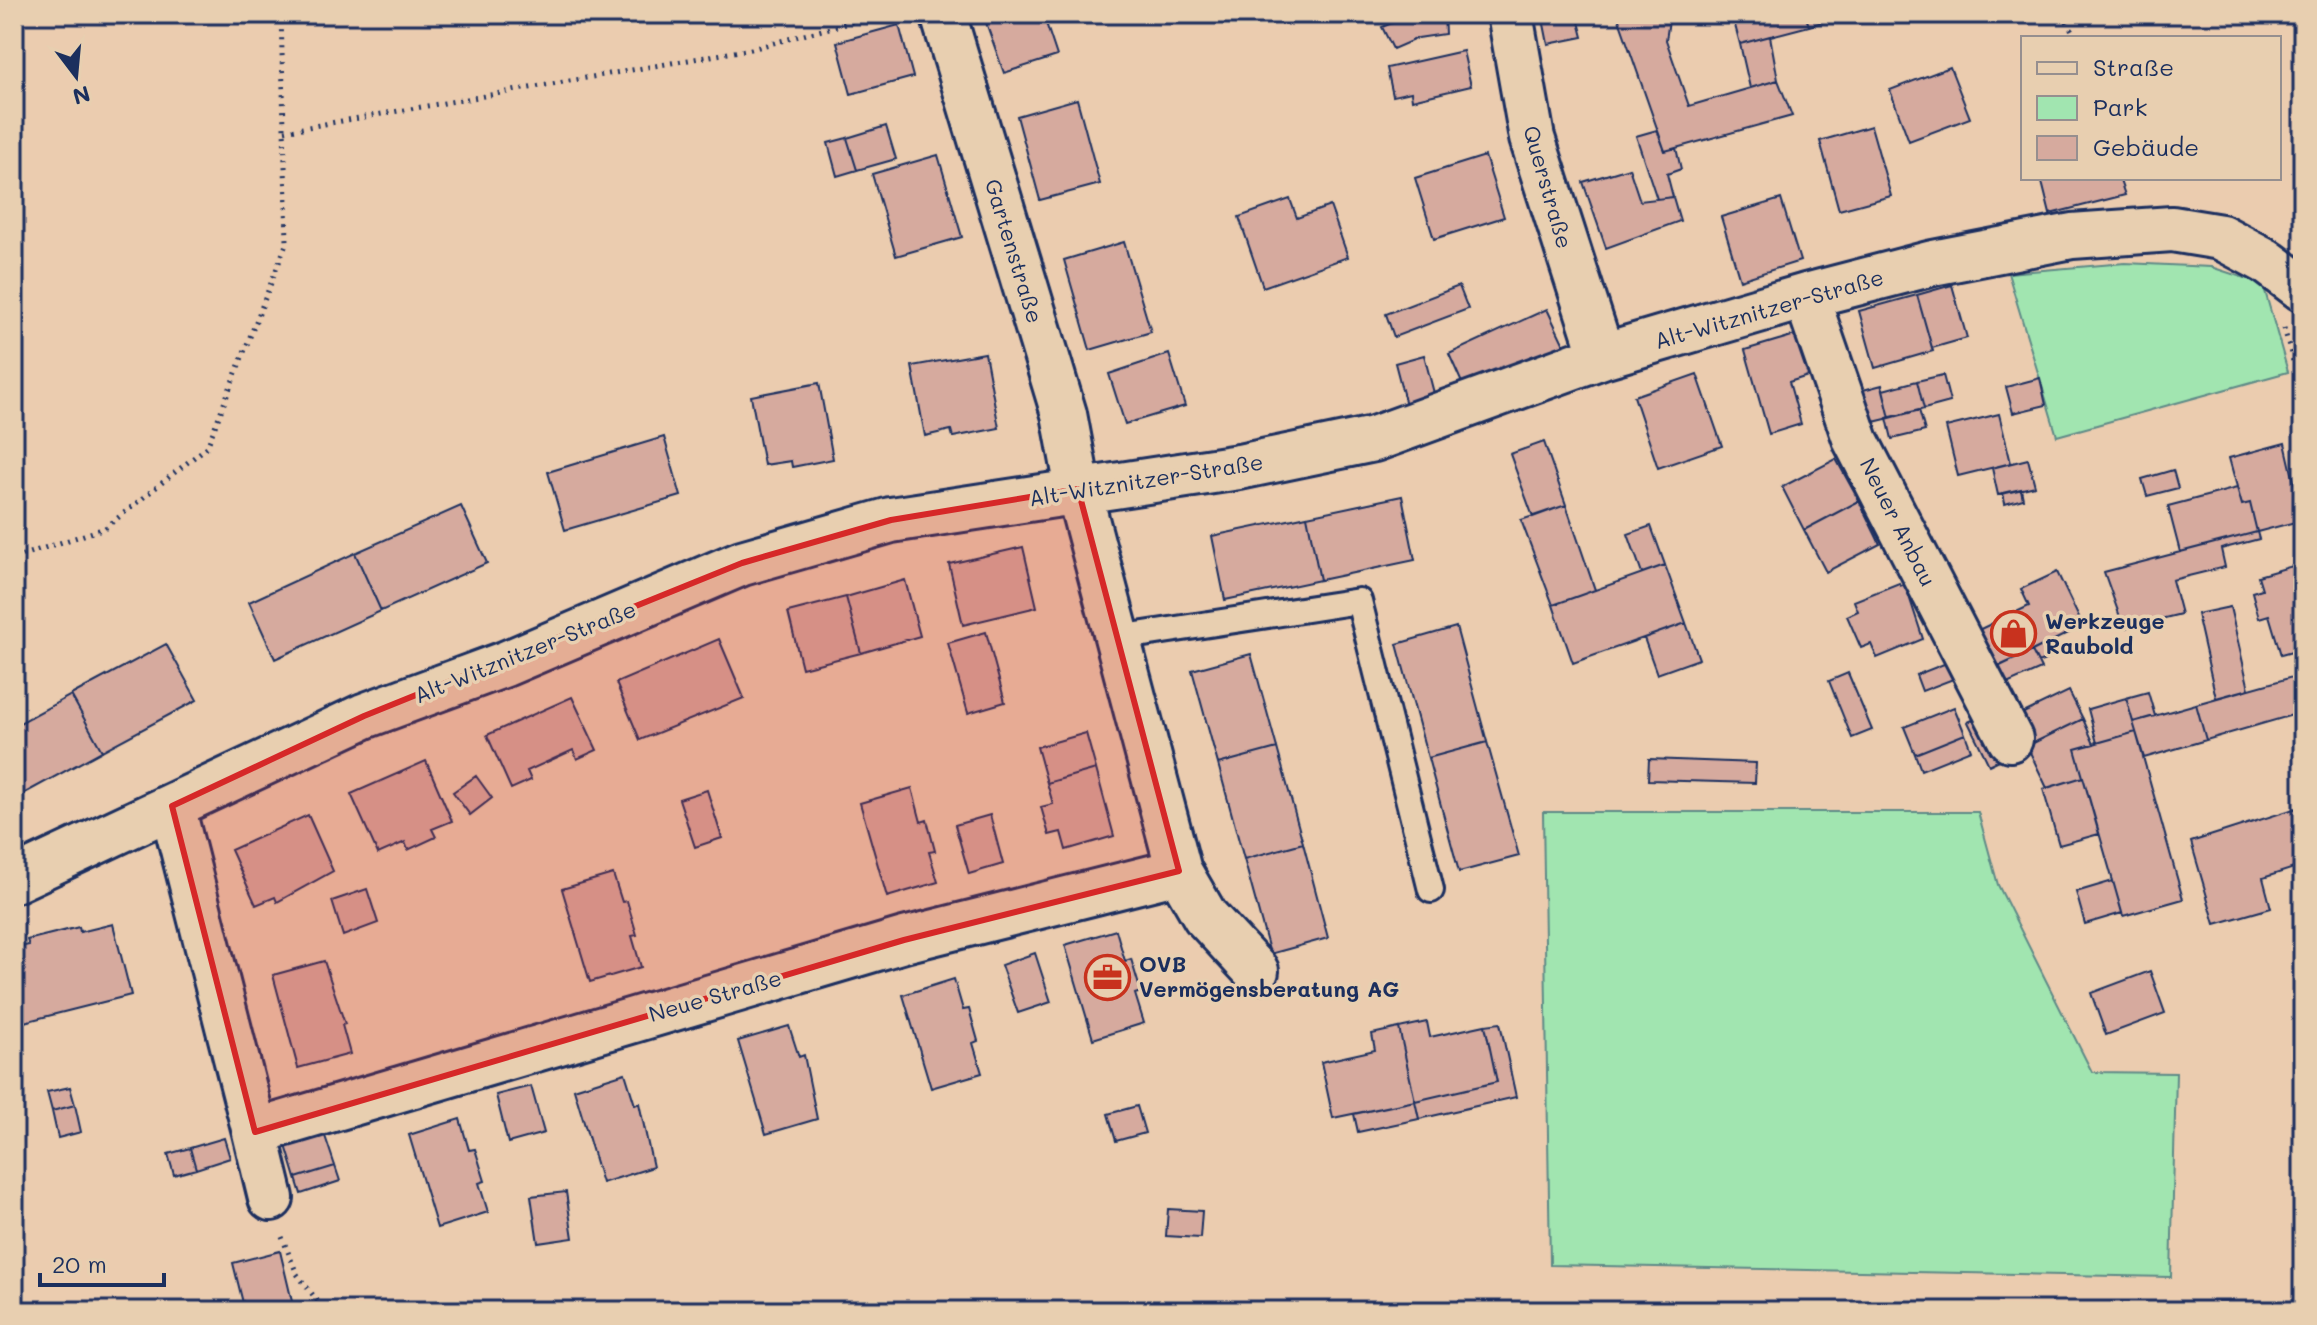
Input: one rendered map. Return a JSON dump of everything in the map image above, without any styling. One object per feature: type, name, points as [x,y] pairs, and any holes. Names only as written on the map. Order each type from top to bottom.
[{"type":"street","name":"Gartenstraße","points":[[943,14],[1064,414],[1078,489]]},
{"type":"street","name":"Querstraße","points":[[1510,14],[1532,138],[1557,226],[1602,356]]},
{"type":"street","name":"Alt-Witznitzer-Straße","points":[[14,880],[364,716],[505,664],[742,563],[891,520],[1078,489],[1239,467],[1374,439],[1602,356],[1806,296],[1933,263],[2072,236],[2172,229],[2221,237],[2266,261],[2303,289]]},
{"type":"street","name":"Neuer Anbau","points":[[1806,296],[1856,441],[2010,739]]},
{"type":"street","points":[[1078,489],[1179,871],[1205,916],[1256,971]]},
{"type":"street","points":[[172,806],[271,1198]]},
{"type":"street","name":"Neue Straße","points":[[255,1132],[904,940],[1179,871]]},
{"type":"lane","points":[[1118,638],[1359,601],[1431,890]]},
{"type":"path","points":[[14,558],[105,528],[207,447],[287,242],[281,14]]},
{"type":"path","points":[[285,131],[751,49],[882,14]]},
{"type":"path","points":[[2063,14],[2075,36]]},
{"type":"path","points":[[271,1198],[297,1274],[325,1311]]},
{"type":"highlighted area","points":[[1078,489],[1179,871],[904,940],[255,1132],[172,806],[364,716],[742,563],[891,520]]},
{"type":"green space","points":[[2125,263],[2211,267],[2263,284],[2288,372],[2057,436],[2008,273]]},
{"type":"green space","points":[[1543,812],[1978,812],[1998,885],[2092,1072],[2176,1073],[2171,1277],[1550,1265]]},
{"type":"building","points":[[994,14],[1043,14],[1057,56],[1004,73],[984,17]]},
{"type":"building","points":[[1414,14],[1444,14],[1445,34],[1418,38],[1393,49],[1382,27]]},
{"type":"building","points":[[1542,14],[1577,14],[1583,37],[1548,44]]},
{"type":"building","points":[[1617,14],[1670,14],[1666,40],[1689,106],[1778,80],[1792,116],[1665,151]]},
{"type":"building","points":[[1732,14],[1805,14],[1809,26],[1740,44]]},
{"type":"building","points":[[1805,14],[1836,14],[1836,18],[1809,26]]},
{"type":"building","points":[[899,25],[913,77],[851,94],[837,42]]},
{"type":"building","points":[[1770,36],[1778,80],[1750,88],[1740,44]]},
{"type":"building","points":[[1463,51],[1471,86],[1412,100],[1411,92],[1393,96],[1387,68]]},
{"type":"building","points":[[1950,67],[1970,118],[1909,141],[1890,90]]},
{"type":"building","points":[[1077,99],[1100,184],[1040,200],[1017,116]]},
{"type":"building","points":[[886,126],[896,159],[857,170],[847,138]]},
{"type":"building","points":[[1871,126],[1891,196],[1839,210],[1820,141]]},
{"type":"building","points":[[1657,130],[1665,151],[1676,148],[1681,169],[1667,174],[1673,197],[1657,199],[1636,136]]},
{"type":"building","points":[[847,138],[857,170],[837,176],[828,143]]},
{"type":"building","points":[[938,155],[962,237],[896,256],[872,174]]},
{"type":"building","points":[[1485,156],[1504,217],[1434,239],[1415,178]]},
{"type":"building","points":[[1629,168],[1640,201],[1673,197],[1680,221],[1606,248],[1583,182]]},
{"type":"building","points":[[2042,180],[2120,180],[2125,195],[2050,214]]},
{"type":"building","points":[[1290,199],[1297,218],[1330,206],[1348,257],[1263,287],[1239,217]]},
{"type":"building","points":[[1781,199],[1800,261],[1740,280],[1721,217]]},
{"type":"building","points":[[1124,242],[1151,332],[1090,350],[1064,260]]},
{"type":"building","points":[[1952,285],[1967,338],[1932,348],[1917,295]]},
{"type":"building","points":[[1459,286],[1468,309],[1394,337],[1386,314]]},
{"type":"building","points":[[1917,295],[1933,351],[1875,368],[1859,311]]},
{"type":"building","points":[[1547,309],[1565,347],[1466,392],[1449,354]]},
{"type":"building","points":[[1802,333],[1814,374],[1789,382],[1801,424],[1769,434],[1745,350]]},
{"type":"building","points":[[985,353],[999,428],[953,437],[951,430],[925,436],[912,366]]},
{"type":"building","points":[[1169,354],[1185,406],[1125,424],[1109,374]]},
{"type":"building","points":[[1424,355],[1435,397],[1406,405],[1395,363]]},
{"type":"building","points":[[1697,374],[1722,446],[1658,468],[1634,396]]},
{"type":"building","points":[[1943,375],[1950,402],[1924,409],[1917,381]]},
{"type":"building","points":[[2040,378],[2046,405],[2013,413],[2006,387]]},
{"type":"building","points":[[1917,381],[1924,409],[1890,418],[1883,390]]},
{"type":"building","points":[[819,383],[833,459],[792,467],[791,461],[764,465],[751,396]]},
{"type":"building","points":[[1882,385],[1890,418],[1861,425],[1848,394]]},
{"type":"building","points":[[1919,410],[1925,431],[1892,439],[1887,418]]},
{"type":"building","points":[[1999,414],[2011,463],[1958,476],[1946,427]]},
{"type":"building","points":[[664,437],[681,496],[565,530],[548,472]]},
{"type":"building","points":[[1544,442],[1566,505],[1533,517],[1510,454]]},
{"type":"building","points":[[2285,443],[2303,520],[2257,532],[2250,503],[2242,505],[2229,458]]},
{"type":"building","points":[[1836,459],[1859,501],[1804,530],[1782,487]]},
{"type":"building","points":[[2028,459],[2035,486],[1998,495],[1992,468]]},
{"type":"building","points":[[2173,470],[2178,488],[2147,496],[2142,479]]},
{"type":"building","points":[[2237,488],[2242,505],[2250,503],[2257,532],[2180,552],[2168,506]]},
{"type":"building","points":[[2021,489],[2023,499],[2005,504],[2003,493]]},
{"type":"building","points":[[1402,496],[1415,560],[1320,580],[1307,516]]},
{"type":"building","points":[[1859,501],[1880,544],[1826,572],[1804,530]]},
{"type":"building","points":[[1566,505],[1595,590],[1553,605],[1521,520]]},
{"type":"building","points":[[461,506],[487,563],[381,611],[355,553]]},
{"type":"building","points":[[1307,516],[1320,580],[1225,600],[1212,536]]},
{"type":"building","points":[[1651,526],[1665,565],[1642,573],[1628,534]]},
{"type":"building","points":[[2257,532],[2259,539],[2221,549],[2225,567],[2172,580],[2181,614],[2124,628],[2104,572]]},
{"type":"building","points":[[1023,547],[1037,607],[963,625],[949,564]]},
{"type":"building","points":[[355,553],[381,611],[275,659],[249,602]]},
{"type":"building","points":[[2303,563],[2303,649],[2281,655],[2269,615],[2259,618],[2252,592],[2262,589],[2258,576]]},
{"type":"building","points":[[1665,565],[1686,623],[1573,663],[1553,605]]},
{"type":"building","points":[[2057,572],[2083,626],[1990,671],[1972,633],[2029,606],[2021,589]]},
{"type":"building","points":[[905,580],[920,636],[861,653],[846,597]]},
{"type":"building","points":[[1899,583],[1900,586],[1905,584],[1923,639],[1877,658],[1871,644],[1861,648],[1847,616],[1858,611],[1854,601]]},
{"type":"building","points":[[846,597],[861,653],[802,668],[788,612]]},
{"type":"building","points":[[2230,607],[2249,689],[2216,698],[2197,614]]},
{"type":"building","points":[[1686,623],[1699,659],[1657,674],[1644,638]]},
{"type":"building","points":[[1456,627],[1487,742],[1428,758],[1397,644]]},
{"type":"building","points":[[986,632],[1005,702],[968,713],[948,643]]},
{"type":"building","points":[[719,639],[744,698],[640,740],[616,683]]},
{"type":"building","points":[[166,644],[197,700],[102,751],[71,695]]},
{"type":"building","points":[[2044,645],[2050,658],[2038,663],[2032,651]]},
{"type":"building","points":[[2032,651],[2041,669],[2007,684],[1999,666]]},
{"type":"building","points":[[1251,654],[1277,748],[1218,764],[1192,670]]},
{"type":"building","points":[[1949,662],[1956,678],[1922,691],[1916,675]]},
{"type":"building","points":[[1848,673],[1872,730],[1852,738],[1829,681]]},
{"type":"building","points":[[2303,674],[2303,712],[2206,740],[2196,704]]},
{"type":"building","points":[[2069,691],[2083,719],[2027,746],[2013,718]]},
{"type":"building","points":[[2148,692],[2155,716],[2133,722],[2126,698]]},
{"type":"building","points":[[71,695],[102,751],[14,799],[14,726]]},
{"type":"building","points":[[572,697],[597,750],[577,759],[573,750],[527,771],[531,780],[511,789],[487,735]]},
{"type":"building","points":[[2126,698],[2136,732],[2097,743],[2088,709]]},
{"type":"building","points":[[2196,704],[2206,740],[2144,758],[2133,722]]},
{"type":"building","points":[[1954,707],[1965,734],[1915,754],[1904,727]]},
{"type":"building","points":[[1988,713],[2008,756],[1989,765],[1968,722]]},
{"type":"building","points":[[2083,719],[2094,744],[2075,749],[2083,777],[2047,788],[2027,746]]},
{"type":"building","points":[[2136,732],[2183,899],[2123,916],[2075,749]]},
{"type":"building","points":[[1086,733],[1096,769],[1047,783],[1037,747]]},
{"type":"building","points":[[1965,734],[1971,750],[1921,770],[1915,754]]},
{"type":"building","points":[[1487,742],[1519,856],[1459,872],[1428,758]]},
{"type":"building","points":[[1277,748],[1303,843],[1244,859],[1218,764]]},
{"type":"building","points":[[1649,759],[1756,763],[1755,783],[1648,780]]},
{"type":"building","points":[[426,761],[452,821],[432,829],[436,837],[408,850],[405,842],[378,854],[351,794]]},
{"type":"building","points":[[1096,769],[1114,836],[1066,850],[1061,832],[1049,835],[1041,807],[1053,804],[1047,783]]},
{"type":"building","points":[[476,776],[492,798],[470,815],[453,792]]},
{"type":"building","points":[[2083,777],[2099,834],[2059,845],[2043,789]]},
{"type":"building","points":[[912,788],[921,822],[927,820],[935,851],[929,852],[938,882],[887,897],[860,803]]},
{"type":"building","points":[[707,790],[722,838],[695,847],[679,799]]},
{"type":"building","points":[[2303,806],[2303,865],[2263,878],[2271,908],[2215,924],[2191,842]]},
{"type":"building","points":[[308,815],[333,871],[277,902],[275,897],[256,905],[231,850]]},
{"type":"building","points":[[990,815],[1003,864],[969,874],[955,825]]},
{"type":"building","points":[[1303,843],[1328,938],[1270,954],[1244,859]]},
{"type":"building","points":[[613,874],[622,902],[627,901],[637,935],[632,936],[641,967],[590,982],[562,889]]},
{"type":"building","points":[[2113,881],[2122,913],[2085,924],[2076,892]]},
{"type":"building","points":[[367,889],[378,923],[343,936],[332,901]]},
{"type":"building","points":[[113,924],[131,995],[20,1023],[14,1001],[14,948],[29,945],[27,940],[79,927],[80,932]]},
{"type":"building","points":[[1116,930],[1125,961],[1131,959],[1141,992],[1135,994],[1144,1023],[1093,1039],[1065,945]]},
{"type":"building","points":[[1035,953],[1051,1002],[1018,1013],[1001,965]]},
{"type":"building","points":[[324,961],[345,1024],[342,1025],[350,1054],[298,1068],[273,975]]},
{"type":"building","points":[[2150,971],[2165,1013],[2106,1035],[2091,993]]},
{"type":"building","points":[[954,979],[963,1010],[969,1009],[978,1041],[973,1043],[982,1073],[931,1088],[903,995]]},
{"type":"building","points":[[1427,1022],[1430,1037],[1485,1025],[1497,1082],[1415,1101],[1399,1028]]},
{"type":"building","points":[[1500,1023],[1516,1097],[1419,1119],[1415,1101],[1497,1082],[1485,1025]]},
{"type":"building","points":[[789,1026],[799,1057],[804,1055],[817,1119],[766,1134],[738,1041]]},
{"type":"building","points":[[1399,1028],[1415,1101],[1333,1118],[1321,1062],[1375,1050],[1372,1034]]},
{"type":"building","points":[[625,1073],[635,1105],[639,1103],[653,1167],[602,1183],[574,1089]]},
{"type":"building","points":[[531,1086],[544,1133],[508,1143],[496,1095]]},
{"type":"building","points":[[70,1087],[75,1105],[52,1111],[47,1092]]},
{"type":"building","points":[[1415,1101],[1419,1119],[1358,1132],[1354,1114]]},
{"type":"building","points":[[75,1105],[81,1132],[58,1138],[52,1111]]},
{"type":"building","points":[[1137,1106],[1145,1133],[1116,1141],[1108,1114]]},
{"type":"building","points":[[460,1119],[469,1150],[475,1149],[485,1181],[479,1183],[488,1212],[437,1228],[409,1135]]},
{"type":"building","points":[[322,1127],[335,1166],[296,1178],[284,1139]]},
{"type":"building","points":[[224,1138],[230,1158],[196,1169],[190,1148]]},
{"type":"building","points":[[190,1148],[196,1169],[174,1175],[168,1154]]},
{"type":"building","points":[[335,1166],[340,1181],[301,1194],[296,1178]]},
{"type":"building","points":[[566,1192],[573,1238],[538,1243],[531,1196]]},
{"type":"building","points":[[1168,1209],[1202,1211],[1200,1238],[1166,1236]]},
{"type":"building","points":[[280,1251],[294,1310],[245,1311],[233,1263]]},
{"type":"place","name":"Werkzeuge Raubold","points":[[2014,634]]},
{"type":"place","name":"OVB Vermögensberatung AG","points":[[1108,977]]}]
